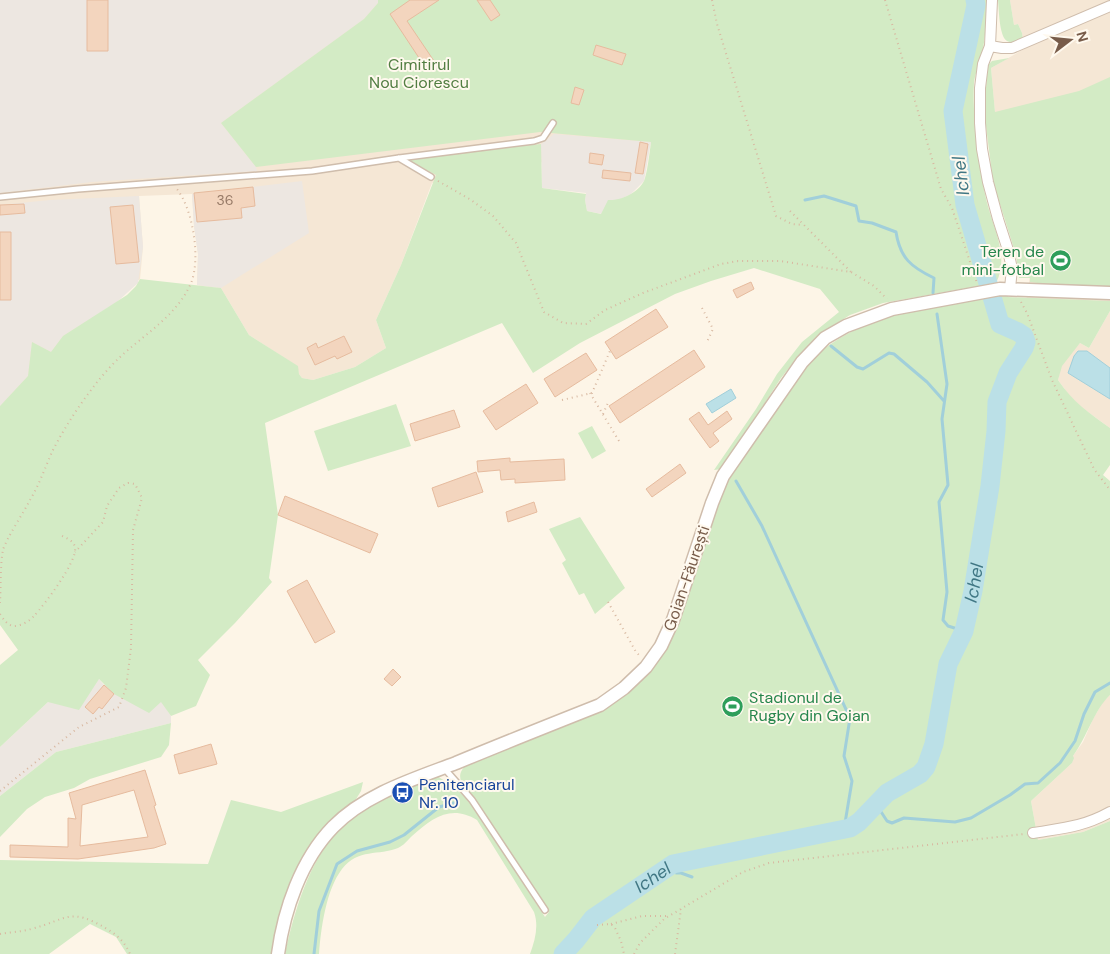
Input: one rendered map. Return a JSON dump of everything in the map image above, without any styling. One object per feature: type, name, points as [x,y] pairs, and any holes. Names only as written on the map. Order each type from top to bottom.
[{"type":"street","points":[[992,0],[990,46],[983,64],[980,88],[981,140],[988,182],[1012,269],[1005,288]]},
{"type":"street","points":[[990,46],[1012,48],[1110,6]]},
{"type":"street","name":"Goian-Făurești","points":[[278,954],[291,900],[306,864],[332,828],[347,815],[369,801],[444,768],[600,705],[624,688],[646,667],[661,646],[673,620],[712,502],[723,476],[802,362],[813,348],[825,338],[846,326],[892,309],[1005,288],[1110,293]]},
{"type":"street","points":[[1033,833],[1080,826],[1110,812]]},
{"type":"lane","points":[[0,197],[312,171],[534,141],[543,138],[553,123]]},
{"type":"lane","points":[[399,158],[431,177]]},
{"type":"lane","points":[[444,768],[472,800],[545,910]]},
{"type":"path","points":[[712,0],[717,24],[776,216],[792,224],[803,225]]},
{"type":"path","points":[[885,0],[941,189],[952,208],[980,292]]},
{"type":"path","points":[[431,177],[471,200],[493,216],[516,243],[544,312],[563,323],[586,324],[605,310],[643,293],[721,264],[738,260],[780,261],[851,272]]},
{"type":"path","points":[[0,553],[32,498],[53,450],[74,415],[117,360],[171,312],[184,296],[192,281],[196,260],[190,217],[181,194],[172,183]]},
{"type":"path","points":[[790,211],[851,272],[884,295],[892,309]]},
{"type":"path","points":[[1005,288],[1027,313],[1052,380],[1094,469],[1110,490]]},
{"type":"path","points":[[702,308],[713,329],[707,342]]},
{"type":"path","points":[[562,400],[592,393],[610,351]]},
{"type":"path","points":[[590,393],[619,441]]},
{"type":"path","points":[[603,414],[608,403]]},
{"type":"path","points":[[0,791],[79,727],[119,706],[126,688],[131,648],[133,530],[142,498],[135,484],[128,483],[119,488],[107,506],[103,522],[75,552]]},
{"type":"path","points":[[0,614],[6,623],[14,626],[25,623],[34,616],[69,570],[75,547],[72,541],[60,535]]},
{"type":"path","points":[[0,603],[3,549]]},
{"type":"path","points":[[608,602],[636,652]]},
{"type":"path","points":[[634,954],[640,943],[669,916],[743,872],[768,863],[1033,833]]},
{"type":"path","points":[[675,954],[681,909]]},
{"type":"path","points":[[0,934],[31,929],[62,918],[80,916],[93,920],[118,936],[130,954]]},
{"type":"path","points":[[597,925],[610,924],[642,916],[669,916]]},
{"type":"path","points":[[610,924],[615,928],[624,954]]},
{"type":"shaded area","points":[[0,0],[623,0],[651,142],[432,183],[401,265],[376,320],[386,348],[355,367],[313,380],[302,378],[297,366],[249,335],[221,288],[197,285],[198,254],[192,194],[139,196],[143,247],[140,279],[97,315],[0,406]]},
{"type":"shaded area","points":[[0,0],[378,0],[378,3],[364,19],[221,123],[256,167],[257,171],[92,182],[0,193]]},
{"type":"shaded area","points":[[1010,0],[1110,0],[1110,305],[1026,303],[1030,275],[995,112],[991,68],[1024,49],[1022,33],[1018,24],[1014,25]]},
{"type":"shaded area","points":[[554,134],[651,142],[644,181],[631,194],[617,201],[602,214],[587,211],[586,193],[542,188],[541,144]]},
{"type":"shaded area","points":[[302,181],[309,233],[221,288],[197,285],[198,254],[192,194]]},
{"type":"shaded area","points":[[139,196],[143,247],[138,283],[117,302],[63,336],[51,352],[32,342],[28,376],[0,406],[0,205],[50,200]]},
{"type":"shaded area","points":[[1110,311],[1110,428],[1081,407],[1058,380],[1061,366],[1070,354],[1080,343],[1089,348]]},
{"type":"shaded area","points":[[99,679],[104,685],[162,702],[171,716],[171,723],[56,752],[0,796],[0,747],[48,702]]},
{"type":"shaded area","points":[[1110,695],[1110,821],[1083,832],[1038,840],[1031,801],[1072,763],[1073,756],[1083,742],[1093,719],[1103,702]]},
{"type":"green space","name":"Cimitirul Nou Ciorescu","points":[[378,0],[986,0],[983,50],[974,83],[974,109],[978,153],[985,194],[1000,250],[1000,272],[996,283],[883,303],[850,315],[826,330],[800,354],[781,378],[722,469],[714,470],[756,409],[777,374],[802,342],[839,312],[820,289],[754,268],[675,294],[580,343],[533,373],[502,323],[265,423],[278,515],[269,578],[272,582],[198,660],[210,675],[196,706],[171,716],[161,702],[149,713],[114,694],[99,679],[79,710],[48,702],[0,747],[0,665],[18,650],[0,625],[0,406],[28,376],[32,342],[51,352],[63,336],[127,295],[140,279],[221,288],[249,335],[298,366],[299,374],[302,378],[313,380],[355,367],[386,348],[376,320],[401,265],[436,175],[406,159],[541,144],[542,188],[586,194],[587,211],[601,214],[608,200],[628,195],[638,189],[644,181],[651,142],[540,132],[256,167],[221,123],[364,19],[378,3]]},
{"type":"green space","points":[[998,0],[1010,0],[1014,25],[1018,24],[1023,40],[1011,42],[1004,38],[999,16]]},
{"type":"green space","points":[[1009,58],[991,68],[995,112],[1079,91],[1110,77],[1110,289],[1083,289],[1030,282],[1030,278],[1019,278],[1016,255],[993,182],[985,118],[988,65],[992,61]]},
{"type":"green space","points":[[1007,293],[1008,297],[1110,301],[1110,311],[1089,348],[1080,343],[1062,366],[1058,380],[1076,401],[1110,428],[1110,465],[1103,475],[1110,481],[1110,695],[1095,716],[1073,756],[1072,763],[1031,801],[1038,840],[1083,832],[1110,821],[1110,954],[530,954],[536,928],[534,912],[477,820],[468,815],[450,813],[434,819],[419,829],[398,848],[362,855],[348,862],[336,878],[328,898],[319,954],[285,954],[298,904],[311,871],[329,842],[340,829],[374,804],[437,776],[453,786],[471,803],[545,917],[549,912],[464,786],[460,778],[463,769],[467,764],[601,710],[679,622],[724,486],[802,370],[822,350],[845,335],[870,323],[924,308]]},
{"type":"green space","points":[[396,404],[411,446],[328,471],[314,431]]},
{"type":"green space","points":[[592,426],[606,451],[592,459],[578,433]]},
{"type":"green space","points":[[580,517],[625,588],[595,614],[584,593],[579,595],[562,563],[566,560],[549,529]]},
{"type":"green space","points":[[171,723],[169,745],[161,757],[90,779],[74,788],[45,797],[27,809],[0,837],[0,796],[56,752]]},
{"type":"green space","points":[[363,782],[361,791],[353,804],[331,823],[274,941],[272,954],[127,954],[116,937],[90,924],[49,954],[0,954],[0,860],[208,864],[231,800],[281,812]]},
{"type":"water","points":[[1078,351],[1087,351],[1110,368],[1110,399],[1068,373],[1074,356]]},
{"type":"water","points":[[731,389],[736,398],[712,413],[706,404]]},
{"type":"building","points":[[87,0],[108,0],[108,51],[87,51]]},
{"type":"building","points":[[410,0],[439,0],[407,21],[434,61],[425,67],[390,14]]},
{"type":"building","points":[[477,0],[490,0],[500,15],[491,21]]},
{"type":"building","points":[[596,45],[626,54],[622,65],[593,55]]},
{"type":"building","points":[[575,87],[584,90],[579,105],[571,103]]},
{"type":"building","points":[[640,142],[648,144],[643,174],[635,173]]},
{"type":"building","points":[[590,153],[604,155],[602,165],[589,163]]},
{"type":"building","points":[[603,170],[631,173],[630,181],[602,178]]},
{"type":"building","points":[[253,187],[255,206],[241,208],[242,218],[197,222],[194,193]]},
{"type":"building","points":[[24,204],[25,213],[0,215],[0,205]]},
{"type":"building","points":[[133,205],[139,262],[116,264],[110,207]]},
{"type":"building","points":[[0,232],[11,232],[11,300],[0,300]]},
{"type":"building","points":[[751,282],[754,289],[737,298],[733,290]]},
{"type":"building","points":[[656,309],[668,327],[616,359],[605,342]]},
{"type":"building","points":[[344,336],[352,352],[337,359],[335,356],[315,365],[307,348],[316,343],[318,348]]},
{"type":"building","points":[[694,350],[705,367],[620,423],[609,406]]},
{"type":"building","points":[[586,353],[597,370],[555,397],[544,379]]},
{"type":"building","points":[[526,384],[538,403],[496,430],[483,411]]},
{"type":"building","points":[[454,410],[460,427],[415,441],[410,424]]},
{"type":"building","points":[[727,411],[732,419],[713,433],[719,441],[710,448],[689,419],[699,412],[708,425]]},
{"type":"building","points":[[510,458],[510,462],[564,459],[565,480],[515,483],[515,479],[501,480],[500,470],[478,472],[477,461]]},
{"type":"building","points":[[680,464],[686,473],[652,497],[646,489]]},
{"type":"building","points":[[476,472],[483,492],[438,507],[432,488]]},
{"type":"building","points":[[285,496],[378,534],[370,553],[278,515]]},
{"type":"building","points":[[534,502],[537,512],[508,522],[506,512]]},
{"type":"building","points":[[307,580],[335,632],[315,643],[287,591]]},
{"type":"building","points":[[393,669],[401,677],[392,686],[384,679]]},
{"type":"building","points":[[104,685],[114,694],[102,709],[99,707],[93,714],[85,707]]},
{"type":"building","points":[[211,744],[217,764],[179,774],[174,755]]},
{"type":"building","points":[[145,770],[166,844],[154,848],[78,859],[10,857],[10,845],[68,847],[68,818],[76,819],[69,793]],"holes":[[[134,790],[148,837],[80,846],[82,805]]]},
{"type":"waterway","name":"Ichel","points":[[563,954],[593,918],[673,864],[850,828],[859,822],[887,793],[920,774],[926,767],[934,744],[948,664],[964,631],[973,591],[990,486],[997,402],[1008,373],[1026,342],[1024,336],[1000,324],[965,205],[953,111],[976,5],[975,0]]},
{"type":"waterway","points":[[805,200],[824,196],[856,206],[859,221],[872,223],[896,232],[900,249],[908,261],[919,270],[934,278],[933,293]]},
{"type":"waterway","points":[[937,314],[947,384],[942,419],[948,485],[939,502],[947,592],[943,620],[948,626],[964,631]]},
{"type":"waterway","points":[[831,346],[857,367],[863,369],[889,353],[894,354],[927,382],[944,401]]},
{"type":"waterway","points":[[736,481],[762,526],[850,718],[844,756],[852,781],[844,829]]},
{"type":"waterway","points":[[876,804],[887,821],[892,823],[904,818],[955,822],[971,818],[1025,784],[1038,783],[1060,763],[1075,741],[1084,714],[1095,692],[1110,683]]},
{"type":"waterway","points":[[314,954],[319,911],[337,864],[357,851],[390,842],[404,835],[439,807],[454,803]]},
{"type":"waterway","points":[[671,866],[676,873],[692,877]]},
{"type":"place","name":"Teren de mini-fotbal","points":[[1060,260]]},
{"type":"place","name":"Stadionul de Rugby din Goian","points":[[733,706]]},
{"type":"place","name":"Penitenciarul Nr. 10","points":[[403,793]]}]
